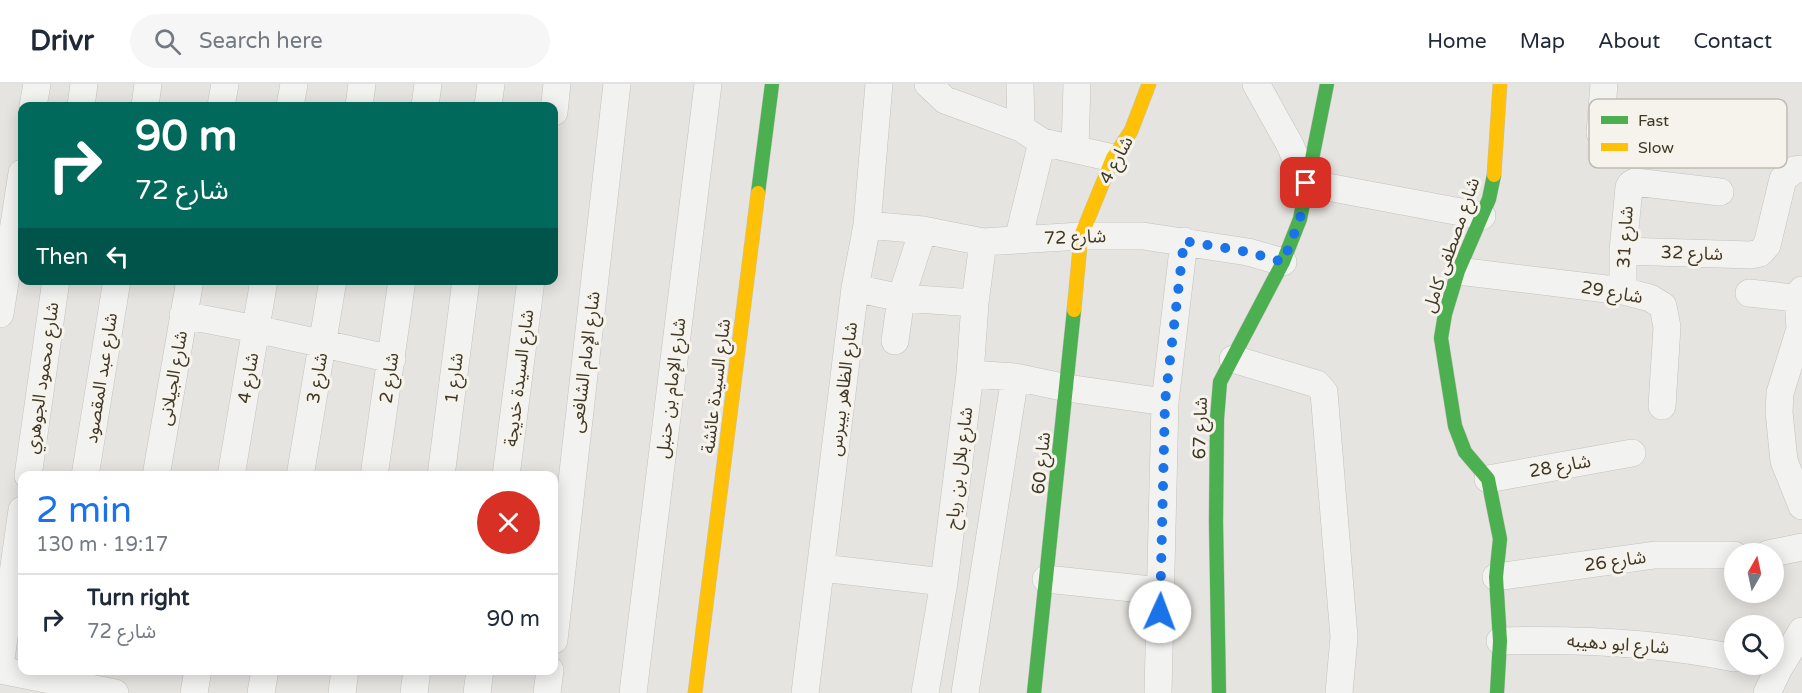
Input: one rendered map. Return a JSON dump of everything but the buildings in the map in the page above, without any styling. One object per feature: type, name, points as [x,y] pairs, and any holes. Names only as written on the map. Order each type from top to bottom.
[{"type":"street","points":[[34,102],[37,84]]},
{"type":"street","points":[[82,102],[84,84]]},
{"type":"street","points":[[146,102],[148,84]]},
{"type":"street","points":[[222,102],[225,84]]},
{"type":"street","points":[[291,102],[294,84]]},
{"type":"street","points":[[360,102],[362,84]]},
{"type":"street","points":[[426,102],[428,84]]},
{"type":"street","points":[[489,102],[491,84]]},
{"type":"street","points":[[555,102],[557,84]]},
{"type":"street","name":"شارع الإمام الشافعى","points":[[558,605],[617,84]]},
{"type":"street","name":"شارع الإمام بن حنبل","points":[[633,693],[708,84]]},
{"type":"street","name":"شارع السيدة عائشة","points":[[695,693],[772,84]]},
{"type":"street","name":"شارع الظاهر بيبرس","points":[[805,693],[855,288],[867,225],[879,84]]},
{"type":"street","points":[[928,84],[945,100],[1031,135],[1113,158]]},
{"type":"street","points":[[1018,240],[1031,135],[1020,84]]},
{"type":"street","points":[[1075,148],[1077,84]]},
{"type":"street","name":"شارع 4","points":[[1081,236],[1113,158],[1131,132],[1149,84]]},
{"type":"street","points":[[1256,84],[1290,145],[1306,183],[1482,216]]},
{"type":"street","name":"شارع 67","points":[[1219,693],[1216,522],[1217,419],[1220,382],[1283,262],[1300,219],[1327,84]]},
{"type":"street","name":"شارع مصطفى كامل","points":[[1497,693],[1500,641],[1496,577],[1500,539],[1488,479],[1465,452],[1455,426],[1442,338],[1445,314],[1458,271],[1489,199],[1494,174],[1500,84]]},
{"type":"street","points":[[1603,99],[1604,84]]},
{"type":"street","name":"شارع 32","points":[[1623,251],[1760,254],[1767,245],[1783,179],[1794,170],[1802,169]]},
{"type":"street","name":"شارع 31","points":[[1623,291],[1623,251],[1631,184],[1635,182],[1720,192]]},
{"type":"street","points":[[0,314],[18,199]]},
{"type":"street","name":"شارع 72","points":[[867,225],[923,230],[983,242],[1081,236],[1143,236],[1248,252],[1283,262]]},
{"type":"street","points":[[895,341],[902,298],[923,230]]},
{"type":"street","name":"شارع 60","points":[[1034,693],[1081,236]]},
{"type":"street","points":[[1158,693],[1165,402],[1184,241]]},
{"type":"street","name":"شارع بلال بن رباح","points":[[925,693],[944,582],[970,374],[975,303],[983,242]]},
{"type":"street","name":"شارع 29","points":[[1458,271],[1623,291],[1650,298],[1663,306],[1666,327],[1662,406]]},
{"type":"street","name":"شارع محمود الجوهري","points":[[29,471],[55,285]]},
{"type":"street","name":"شارع عبد المقصود","points":[[86,471],[116,285]]},
{"type":"street","name":"شارع الجيلانى","points":[[157,471],[189,285]]},
{"type":"street","name":"شارع 4","points":[[232,471],[263,285]]},
{"type":"street","name":"شارع 3","points":[[301,471],[332,285]]},
{"type":"street","name":"شارع 2","points":[[375,471],[401,285]]},
{"type":"street","name":"شارع 1","points":[[442,471],[465,285]]},
{"type":"street","name":"شارع السيدة خديجة","points":[[507,471],[530,285]]},
{"type":"street","points":[[855,288],[902,298],[975,303]]},
{"type":"street","points":[[1749,292],[1794,298],[1800,293]]},
{"type":"street","points":[[1800,293],[1800,329],[1780,393],[1779,412],[1793,460],[1802,506]]},
{"type":"street","points":[[183,315],[392,359]]},
{"type":"street","points":[[1233,359],[1317,384],[1324,392],[1344,637],[1339,693]]},
{"type":"street","points":[[970,374],[1015,377],[1067,388],[1165,402]]},
{"type":"street","points":[[965,693],[1015,377]]},
{"type":"street","name":"شارع 28","points":[[1488,479],[1632,453]]},
{"type":"street","points":[[18,539],[0,668],[18,671]]},
{"type":"street","points":[[1784,551],[1802,547]]},
{"type":"street","name":"شارع 26","points":[[1496,577],[1655,555],[1724,555]]},
{"type":"street","points":[[822,568],[944,582]]},
{"type":"street","points":[[1046,579],[1161,591]]},
{"type":"street","points":[[1784,651],[1802,631]]},
{"type":"street","name":"شارع ابو دهيبه","points":[[1500,641],[1571,640],[1642,643],[1724,656]]},
{"type":"street","points":[[44,675],[115,693]]},
{"type":"street","points":[[120,693],[122,675]]},
{"type":"street","points":[[194,693],[197,675]]},
{"type":"street","points":[[261,693],[264,675]]},
{"type":"street","points":[[342,693],[344,675]]},
{"type":"street","points":[[414,693],[416,675]]},
{"type":"street","points":[[477,693],[479,675]]},
{"type":"street","points":[[548,693],[550,675]]},
{"type":"street","points":[[1767,693],[1770,675]]},
{"type":"traffic: fast","points":[[758,193],[772,84]]},
{"type":"traffic: fast","points":[[1219,693],[1216,522],[1217,419],[1220,382],[1283,262],[1300,219],[1327,84]]},
{"type":"traffic: fast","points":[[1494,175],[1489,199],[1458,271],[1445,314],[1441,338],[1455,426],[1465,452],[1488,479],[1500,539],[1496,577],[1500,641],[1497,693]]},
{"type":"traffic: fast","points":[[1034,693],[1074,310]]},
{"type":"traffic: slow","points":[[1074,310],[1081,236],[1113,158],[1131,131],[1149,84]]},
{"type":"traffic: slow","points":[[1494,175],[1500,84]]},
{"type":"traffic: slow","points":[[695,693],[758,193]]},
{"type":"route","points":[[1160,612],[1165,402],[1184,241],[1248,252],[1283,262],[1300,219],[1306,183]]}]
